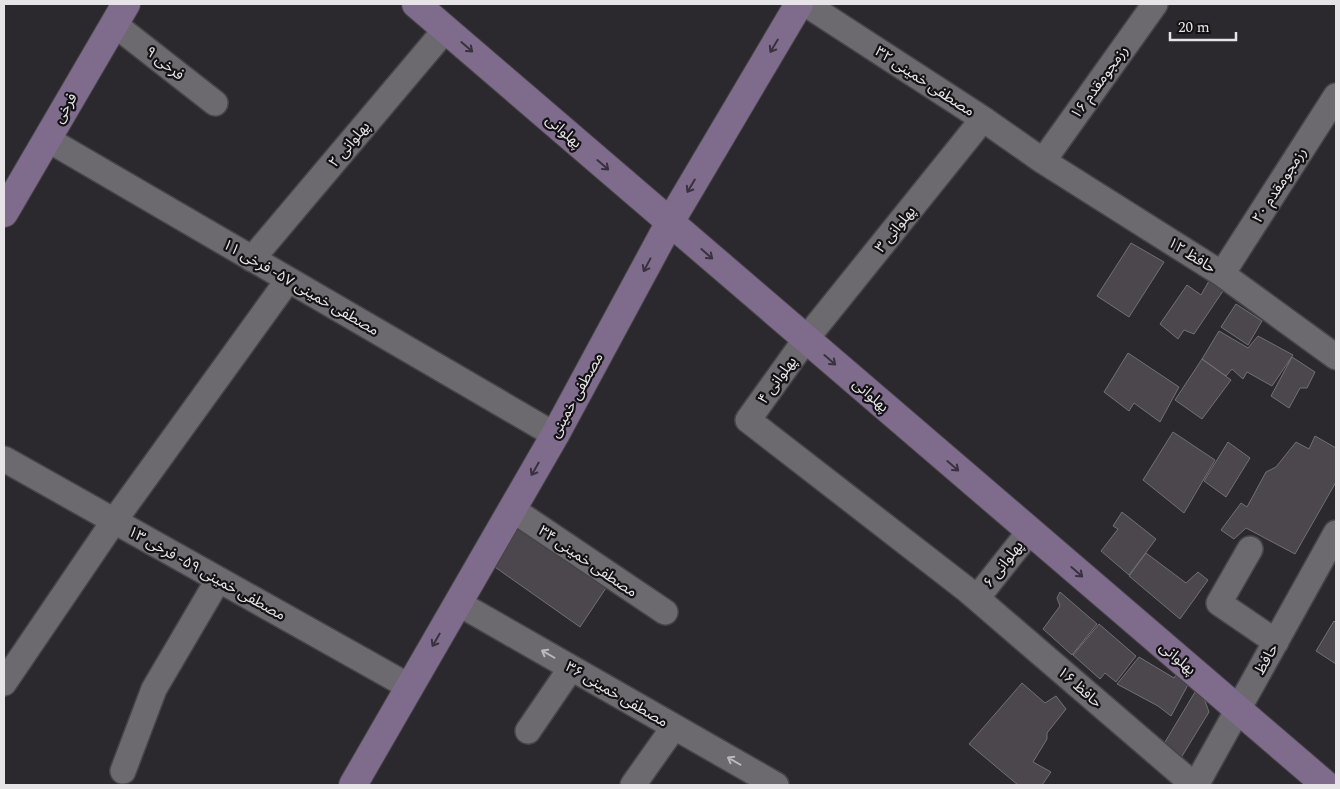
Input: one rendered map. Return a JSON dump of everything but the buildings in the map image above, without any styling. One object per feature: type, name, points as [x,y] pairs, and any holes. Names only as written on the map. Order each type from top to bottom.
[{"type":"street","name":"پهلوانی","points":[[416,4],[1326,785]]},
{"type":"street","name":"مصطفی خمینی","points":[[353,785],[555,435],[670,222],[799,4]]},
{"type":"street","name":"مصطفی خمینی ۳۲","points":[[806,4],[983,119],[1043,161]]},
{"type":"street","name":"رزمجومقدم ۱۶","points":[[1043,161],[1155,4]]},
{"type":"street","name":"فرخی ۹","points":[[120,14],[215,103]]},
{"type":"street","name":"فرخی","points":[[4,213],[120,14]]},
{"type":"street","name":"پهلوانی ۲","points":[[252,259],[446,29]]},
{"type":"street","name":"رزمجومقدم ۲۰","points":[[1222,274],[1336,96]]},
{"type":"street","name":"پهلوانی ۳","points":[[806,339],[983,119]]},
{"type":"street","name":"مصطفی خمینی ۵۷- فرخی ۱۱","points":[[47,139],[555,435]]},
{"type":"street","name":"حافظ ۱۲","points":[[1043,161],[1222,274],[1336,357]]},
{"type":"street","points":[[4,682],[114,522],[288,280]]},
{"type":"street","name":"پهلوانی ۴","points":[[748,420],[806,339]]},
{"type":"street","name":"حافظ ۱۶","points":[[748,420],[972,593],[1195,785]]},
{"type":"street","name":"مصطفی خمینی ۵۹- فرخی ۱۳","points":[[4,459],[410,687]]},
{"type":"street","name":"مصطفی خمینی ۳۴","points":[[512,509],[665,612]]},
{"type":"street","name":"پهلوانی ۶","points":[[972,593],[1030,531]]},
{"type":"street","name":"حافظ","points":[[1195,785],[1336,533]]},
{"type":"street","points":[[1250,550],[1219,603],[1276,642]]},
{"type":"street","points":[[123,771],[154,689],[218,580]]},
{"type":"street","name":"مصطفی خمینی ۳۶","points":[[458,603],[776,785]]},
{"type":"street","points":[[528,731],[571,668]]},
{"type":"street","points":[[633,785],[674,727]]}]
